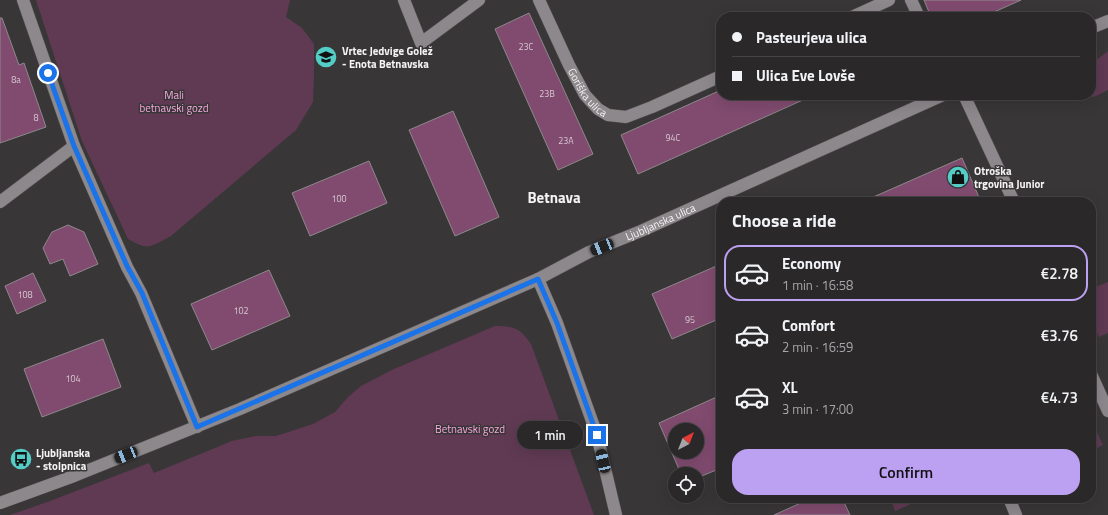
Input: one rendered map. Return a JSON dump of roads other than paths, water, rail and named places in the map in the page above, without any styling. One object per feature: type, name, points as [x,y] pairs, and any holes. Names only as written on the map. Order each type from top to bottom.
[{"type":"street","points":[[23,0],[74,146],[127,266],[142,293],[197,427]]},
{"type":"street","points":[[404,0],[421,43],[479,0]]},
{"type":"street","name":"Goriška ulica","points":[[539,0],[569,65],[585,95],[598,109],[608,114],[626,117],[716,78]]},
{"type":"street","points":[[863,12],[890,0]]},
{"type":"street","points":[[911,0],[917,12]]},
{"type":"street","points":[[1096,26],[1108,21]]},
{"type":"street","name":"Ljubljanska ulica","points":[[717,197],[933,100]]},
{"type":"street","points":[[966,100],[1012,197]]},
{"type":"street","points":[[0,202],[74,146]]},
{"type":"street","name":"Ljubljanska ulica","points":[[0,504],[74,476],[247,406],[538,279],[589,252],[641,231],[716,197]]},
{"type":"street","points":[[538,279],[557,323],[597,435],[616,515]]},
{"type":"street","points":[[1096,385],[1108,412]]},
{"type":"street","points":[[1010,503],[1016,515]]},
{"type":"place","name":"Vrtec Jedvige Golež - Enota Betnavska","points":[[326,57]]},
{"type":"place","name":"Otroška trgovina Junior","points":[[958,177]]},
{"type":"place","name":"Ljubljanska - stolpnica","points":[[21,459]]},
{"type":"district","name":"Betnava","points":[[554,197]]},
{"type":"park label","name":"Mali betnavski gozd","points":[[174,101]]},
{"type":"park label","name":"Betnavski gozd","points":[[470,429]]}]
